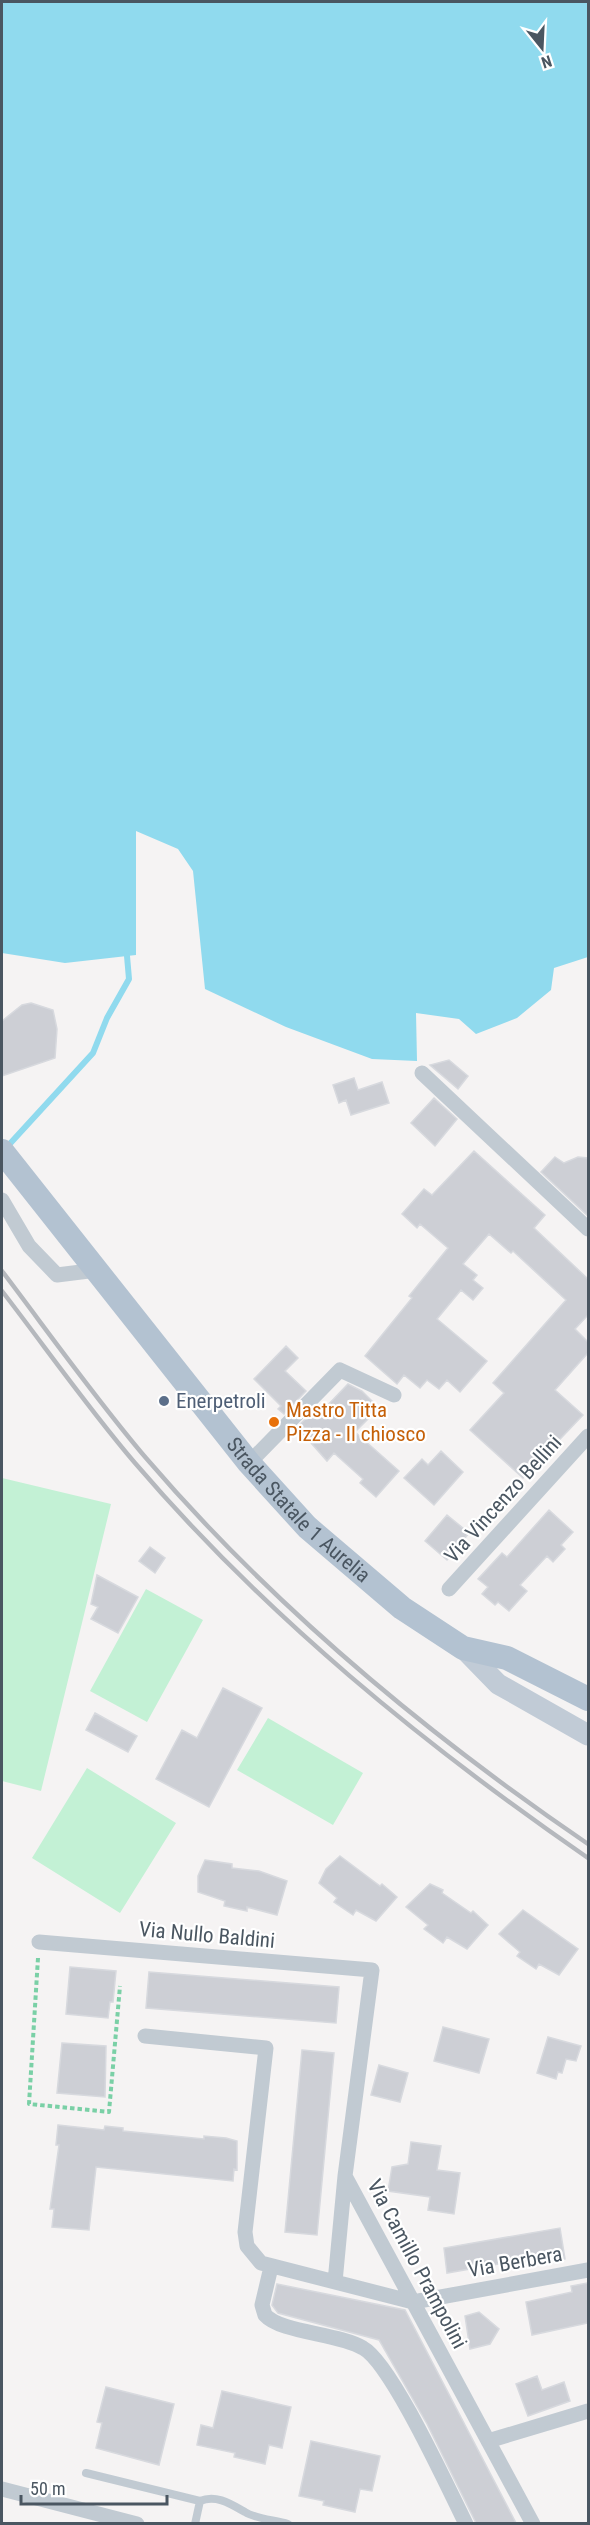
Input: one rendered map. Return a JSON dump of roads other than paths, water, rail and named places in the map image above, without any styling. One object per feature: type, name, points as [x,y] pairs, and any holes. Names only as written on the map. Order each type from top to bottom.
[{"type":"main road","name":"Strada Statale 1 Aurelia","points":[[2,1151],[249,1463],[281,1501],[333,1551],[402,1608],[463,1648],[507,1659],[588,1699]]},
{"type":"main road","points":[[463,1648],[498,1684],[588,1735]]},
{"type":"street","points":[[422,1074],[588,1229]]},
{"type":"street","points":[[4,1203],[29,1246],[57,1275],[96,1270]]},
{"type":"street","points":[[249,1463],[340,1370],[394,1395]]},
{"type":"street","name":"Via Vincenzo Bellini","points":[[449,1590],[588,1436]]},
{"type":"street","name":"Via Nullo Baldini","points":[[39,1942],[372,1970]]},
{"type":"street","name":"Via Camillo Prampolini","points":[[372,1970],[345,2176],[533,2523]]},
{"type":"street","points":[[145,2036],[266,2049],[245,2232],[251,2254],[261,2263],[271,2267],[414,2302]]},
{"type":"street","points":[[335,2283],[345,2176]]},
{"type":"street","points":[[271,2267],[262,2305],[265,2315],[280,2324],[350,2341],[369,2351],[379,2360],[466,2523]]},
{"type":"street","name":"Via Berbera","points":[[414,2302],[588,2270]]},
{"type":"street","points":[[488,2441],[588,2411]]},
{"type":"street","points":[[2,2489],[137,2523]]},
{"type":"lane","points":[[86,2473],[200,2501],[208,2497],[236,2505],[245,2512],[288,2523]]},
{"type":"lane","points":[[195,2523],[200,2501]]},
{"type":"water","points":[[2,2],[588,2],[588,957],[554,968],[551,990],[517,1018],[476,1034],[459,1019],[416,1013],[417,1061],[372,1059],[286,1027],[205,989],[193,871],[178,849],[136,831],[136,955],[65,963],[2,953]]},
{"type":"waterway","points":[[6,1148],[93,1053],[107,1018],[129,979],[127,956]]},
{"type":"railway","points":[[2,1271],[90,1389],[146,1458],[246,1565],[299,1616],[411,1713],[469,1759],[588,1844]]},
{"type":"railway","points":[[2,1291],[135,1463],[238,1573],[292,1625],[407,1723],[466,1770],[588,1858]]},
{"type":"place","name":"Enerpetroli","points":[[164,1401]]},
{"type":"place","name":"Mastro Titta Pizza - Il chiosco","points":[[274,1422]]}]
